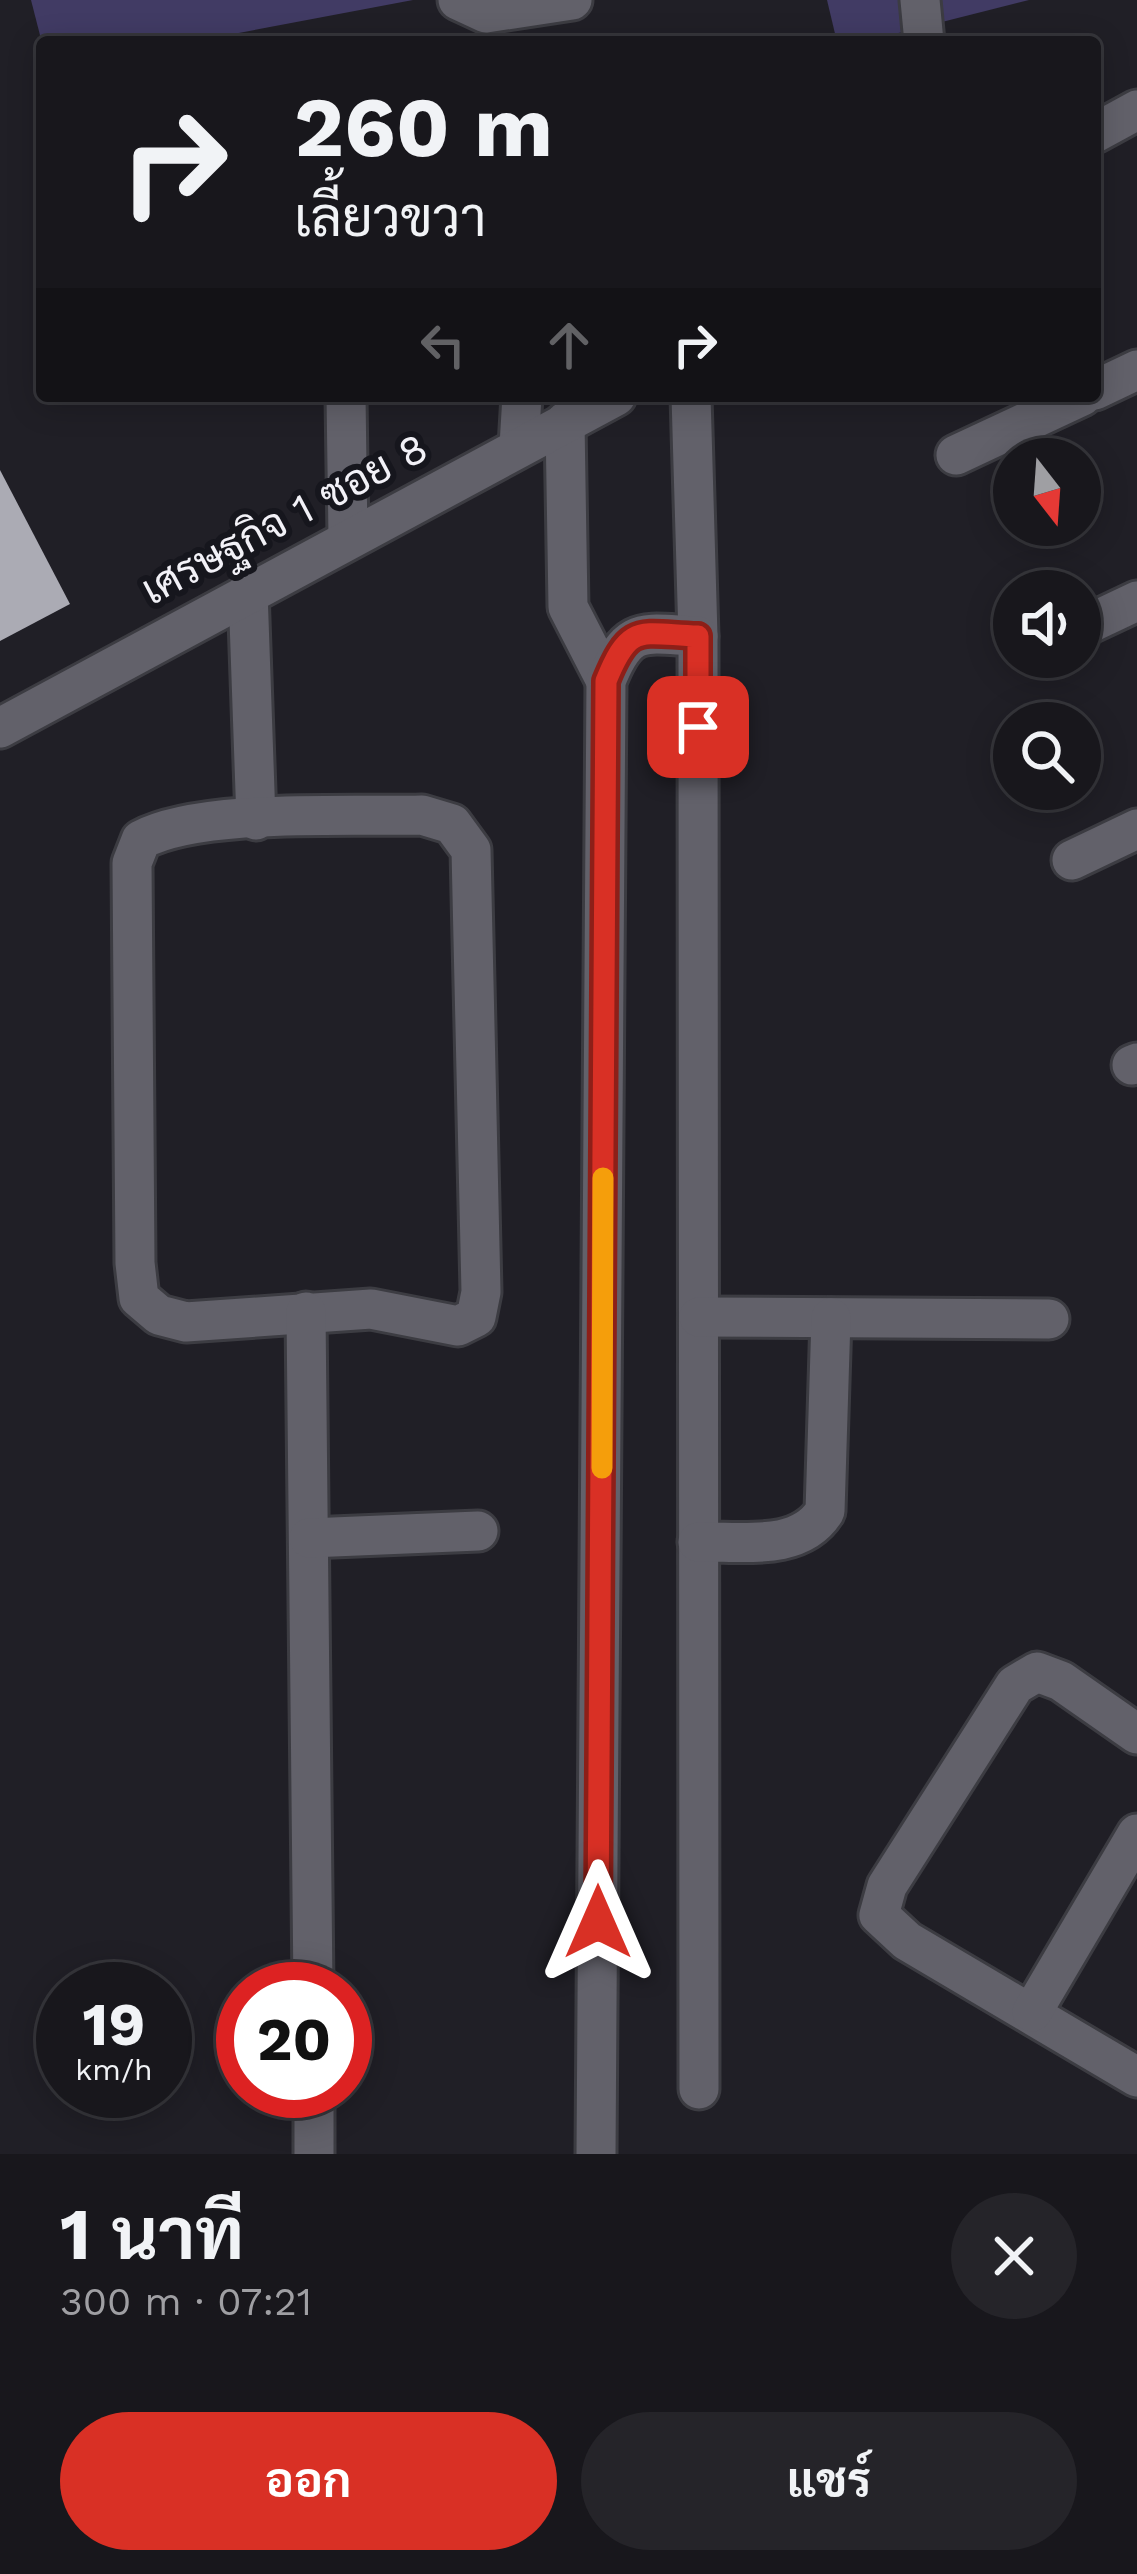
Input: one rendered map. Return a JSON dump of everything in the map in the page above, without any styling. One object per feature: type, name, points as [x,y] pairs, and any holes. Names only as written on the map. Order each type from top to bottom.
[{"type":"street","points":[[458,0],[486,13],[572,0]]},
{"type":"street","points":[[920,0],[923,36]]},
{"type":"street","points":[[1101,130],[1137,110]]},
{"type":"street","points":[[1101,387],[1137,370]]},
{"type":"street","points":[[346,402],[348,537]]},
{"type":"street","points":[[519,446],[522,402]]},
{"type":"street","name":"เศรษฐกิจ 1 ซอย 8","points":[[0,728],[604,402]]},
{"type":"street","points":[[691,402],[698,636],[699,2089]]},
{"type":"street","points":[[956,455],[1069,402]]},
{"type":"street","points":[[565,422],[568,607],[606,681]]},
{"type":"street","points":[[248,591],[256,820]]},
{"type":"street","points":[[1101,618],[1137,601]]},
{"type":"street","points":[[596,2154],[606,681],[620,645],[638,634],[698,636]]},
{"type":"street","points":[[422,815],[452,824],[471,850],[481,1292],[476,1317],[458,1326],[371,1309],[306,1312],[186,1322],[159,1316],[139,1298],[132,863],[141,840],[161,829],[256,820],[422,815]]},
{"type":"street","points":[[1072,860],[1137,830]]},
{"type":"street","points":[[306,1312],[313,1962]]},
{"type":"street","points":[[699,1317],[1049,1319]]},
{"type":"street","points":[[698,1542],[788,1540],[814,1529],[825,1511],[831,1318]]},
{"type":"street","points":[[309,1538],[478,1531]]},
{"type":"street","points":[[1137,1734],[1061,1681],[1037,1672],[1016,1685],[887,1886],[880,1915],[907,1941],[1137,2077]]},
{"type":"street","points":[[1032,2012],[1137,1834]]},
{"type":"street","points":[[314,2118],[314,2154]]},
{"type":"shaded area","points":[[31,0],[413,0],[223,36],[40,36]]},
{"type":"shaded area","points":[[827,0],[1029,0],[887,36],[836,36]]},
{"type":"building","points":[[0,470],[70,604],[0,641]]},
{"type":"slow traffic","points":[[602,1468],[603,1178]]},
{"type":"route","points":[[598,1922],[606,681],[620,645],[638,634],[698,636],[698,727]]}]
